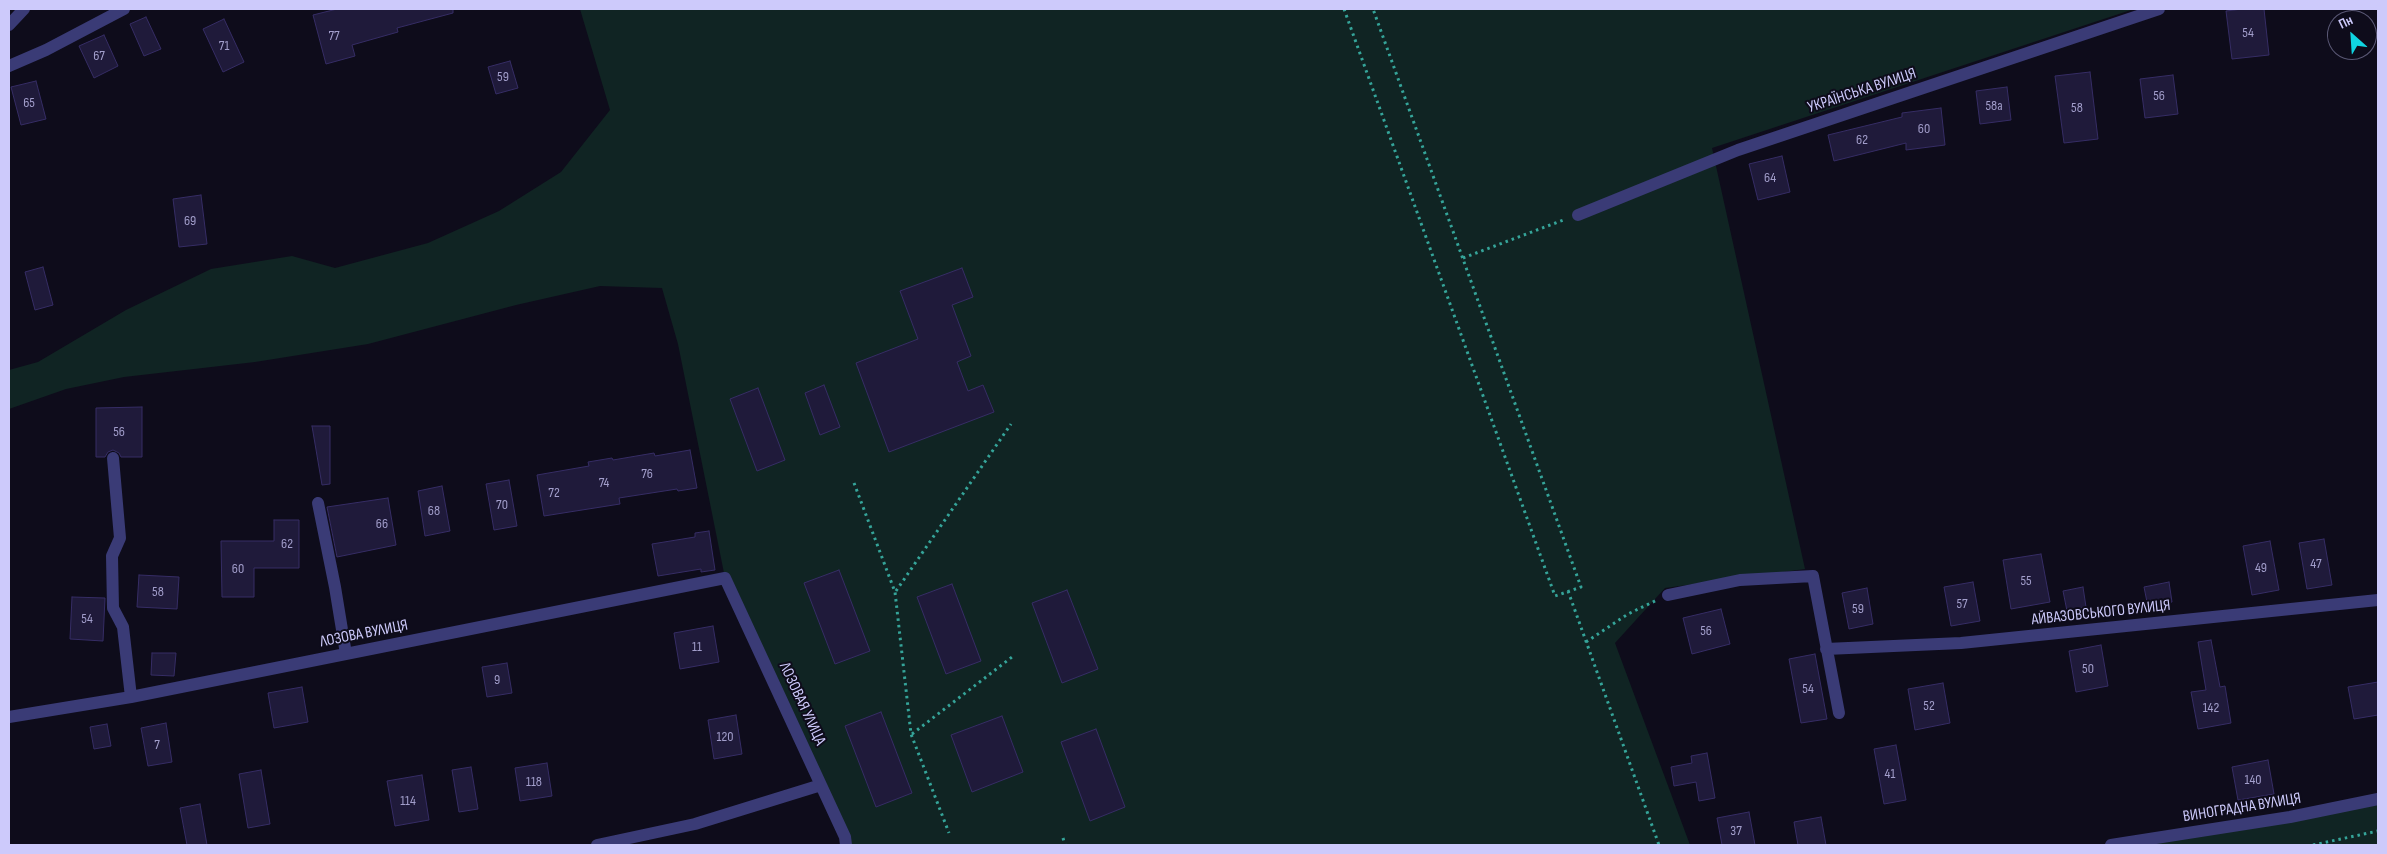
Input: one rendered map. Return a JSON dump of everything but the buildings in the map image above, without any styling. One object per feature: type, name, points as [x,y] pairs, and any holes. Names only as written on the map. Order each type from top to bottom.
[{"type":"street","points":[[9,25],[24,9]]},
{"type":"street","points":[[9,66],[46,50],[124,9]]},
{"type":"street","name":"УКРАЇНСЬКА ВУЛИЦЯ","points":[[1578,215],[1738,150],[2159,9]]},
{"type":"street","points":[[113,458],[120,538],[112,556],[113,608],[123,627],[131,697]]},
{"type":"street","points":[[318,502],[346,654]]},
{"type":"street","points":[[1668,595],[1740,580],[1812,576],[1839,713]]},
{"type":"street","name":"ЛОЗОВА ВУЛИЦЯ","points":[[9,717],[131,697],[726,578]]},
{"type":"street","name":"ЛОЗОВАЯ УЛИЦА","points":[[726,578],[845,837],[846,845]]},
{"type":"street","name":"АЙВАЗОВСЬКОГО ВУЛИЦЯ","points":[[1826,649],[1961,643],[2378,600]]},
{"type":"street","points":[[598,845],[695,824],[821,786]]},
{"type":"street","name":"ВИНОГРАДНА ВУЛИЦЯ","points":[[2111,845],[2290,817],[2378,799]]},
{"type":"path","points":[[1344,9],[1555,596],[1581,587],[1373,9]]},
{"type":"path","points":[[1463,258],[1578,215]]},
{"type":"path","points":[[895,592],[1011,424]]},
{"type":"path","points":[[854,483],[895,592],[911,734],[949,833]]},
{"type":"path","points":[[1568,591],[1659,845]]},
{"type":"path","points":[[1586,642],[1628,614],[1668,595]]},
{"type":"path","points":[[911,734],[1012,657]]},
{"type":"path","points":[[2313,845],[2378,831]]},
{"type":"path","points":[[1063,838],[1065,845]]},
{"type":"green space","points":[[580,9],[2134,9],[1712,148],[1805,569],[1665,588],[1615,643],[1690,845],[846,845],[725,578],[678,344],[662,288],[600,286],[516,305],[368,344],[255,362],[124,377],[66,389],[9,409],[9,370],[38,362],[126,310],[211,269],[292,256],[335,268],[428,243],[499,211],[561,172],[610,110]]},
{"type":"green space","points":[[2378,799],[2378,845],[2111,845]]}]
